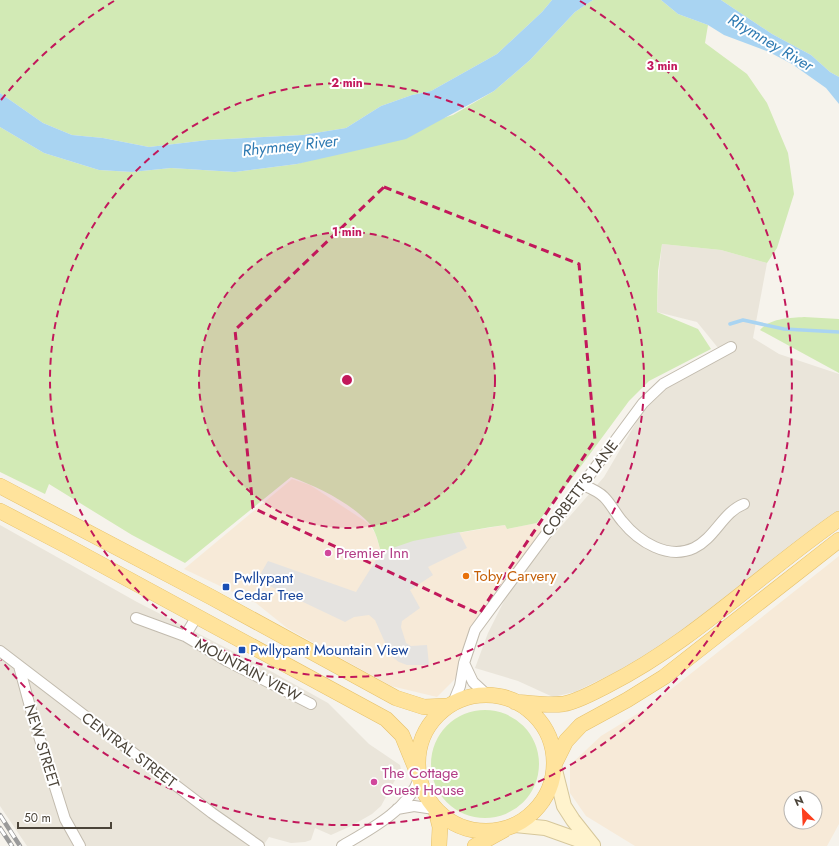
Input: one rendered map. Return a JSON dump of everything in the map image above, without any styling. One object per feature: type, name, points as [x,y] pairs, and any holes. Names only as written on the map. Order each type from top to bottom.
[{"type":"main road","points":[[0,486],[205,594],[396,698],[424,707],[449,704],[471,697],[487,695],[515,702],[554,705],[564,704],[581,698],[629,674],[671,647],[808,540],[839,519]]},
{"type":"main road","points":[[0,511],[386,719],[402,735],[419,776],[424,795],[435,810],[447,820],[464,827],[486,829],[513,826],[545,828],[595,845]]},
{"type":"main road","points":[[475,846],[513,826],[528,816],[541,802],[550,784],[555,765],[566,741],[581,725],[627,700],[664,676],[839,540]]},
{"type":"main road","points":[[515,702],[530,713],[547,733],[554,748],[555,765],[564,806],[573,820],[595,845]]},
{"type":"main road","points":[[419,776],[427,730],[434,716],[449,704]]},
{"type":"main road","points":[[435,810],[440,827],[439,846]]},
{"type":"street","name":"CORBETT'S LANE","points":[[449,704],[460,686],[464,663],[475,630],[643,403],[663,384],[731,347]]},
{"type":"street","points":[[583,485],[604,496],[622,521],[640,538],[668,552],[684,551],[703,542],[736,507],[744,504]]},
{"type":"street","name":"MOUNTAIN VIEW","points":[[185,636],[197,616]]},
{"type":"street","name":"MOUNTAIN VIEW","points":[[136,618],[185,636],[227,661],[311,704]]},
{"type":"street","name":"CENTRAL STREET","points":[[0,651],[212,813],[259,846]]},
{"type":"street","points":[[464,663],[473,682],[487,695]]},
{"type":"street","name":"NEW STREET","points":[[19,666],[32,714],[65,819],[80,846]]},
{"type":"street","points":[[342,846],[395,810],[409,796],[419,776]]},
{"type":"street","points":[[395,810],[414,806],[435,810]]},
{"type":"highlighted area","points":[[384,187],[579,264],[595,440],[479,614],[253,508],[235,330]]},
{"type":"shaded area","points":[[662,244],[721,250],[767,263],[753,338],[779,354],[839,374],[839,511],[677,635],[636,662],[575,692],[553,697],[518,681],[475,668],[488,633],[507,595],[550,539],[604,477],[647,404],[662,389],[723,354],[697,322],[657,312]]},
{"type":"shaded area","points":[[292,479],[310,485],[368,523],[375,533],[381,552],[413,541],[505,525],[507,529],[537,523],[546,530],[498,588],[480,614],[465,651],[459,675],[437,697],[391,686],[287,628],[256,603],[184,569]]},
{"type":"shaded area","points":[[0,525],[137,602],[267,669],[328,703],[369,744],[400,765],[401,769],[381,806],[372,814],[331,835],[315,828],[311,840],[305,842],[291,843],[269,837],[263,846],[27,846],[0,806]]},
{"type":"shaded area","points":[[459,532],[467,548],[428,567],[433,575],[410,590],[420,608],[402,621],[401,627],[406,643],[411,646],[427,645],[429,665],[407,665],[399,662],[391,656],[375,620],[369,615],[354,617],[345,622],[257,580],[268,561],[356,592],[381,552],[413,541]]},
{"type":"shaded area","points":[[839,556],[839,824],[827,846],[635,846],[586,816],[570,793],[570,765],[601,736],[650,706]]},
{"type":"green space","points":[[0,0],[552,0],[542,12],[497,54],[431,91],[412,95],[381,106],[346,128],[303,135],[208,140],[149,147],[103,138],[72,135],[43,123],[0,93]]},
{"type":"green space","points":[[593,0],[661,0],[678,14],[708,25],[705,43],[747,74],[767,103],[788,153],[794,194],[777,248],[767,263],[721,250],[662,244],[658,271],[657,312],[698,329],[711,349],[649,381],[629,401],[537,523],[507,529],[505,525],[458,533],[427,539],[381,552],[373,530],[369,523],[361,515],[333,496],[312,485],[291,477],[185,563],[132,535],[49,484],[45,494],[0,472],[0,127],[44,153],[99,170],[132,172],[171,168],[235,172],[297,164],[453,115],[494,91],[530,60],[575,12]]},
{"type":"green space","points":[[721,0],[839,0],[839,77],[830,72],[811,55],[772,34]]},
{"type":"green space","points":[[804,317],[839,319],[839,373],[760,330],[769,323],[775,321],[787,318]]},
{"type":"green space","points":[[485,710],[506,714],[523,726],[535,743],[539,764],[535,785],[523,802],[506,814],[485,818],[464,814],[447,802],[435,785],[431,764],[435,743],[447,726],[464,714]]},
{"type":"water","name":"Rhymney River","points":[[552,0],[593,0],[575,12],[530,60],[494,91],[406,139],[346,153],[297,164],[235,172],[171,168],[132,172],[99,170],[44,153],[0,127],[0,93],[43,123],[72,135],[103,138],[149,147],[208,140],[303,135],[346,128],[381,106],[412,95],[431,91],[497,54],[542,12]]},
{"type":"water","name":"Rhymney River","points":[[661,0],[721,0],[772,34],[811,55],[830,72],[839,77],[839,104],[826,88],[792,64],[769,52],[724,35],[708,25],[678,14]]},
{"type":"waterway","points":[[730,324],[743,320],[784,329],[839,332]]},
{"type":"railway","points":[[0,815],[20,846]]},
{"type":"railway","points":[[0,828],[12,846]]},
{"type":"place","name":"Premier Inn","points":[[328,553]]},
{"type":"place","name":"Toby Carvery","points":[[466,576]]},
{"type":"place","name":"Pwllypant Cedar Tree","points":[[226,587]]},
{"type":"place","name":"Pwllypant Mountain View","points":[[242,650]]},
{"type":"place","name":"The Cottage Guest House","points":[[374,782]]}]
